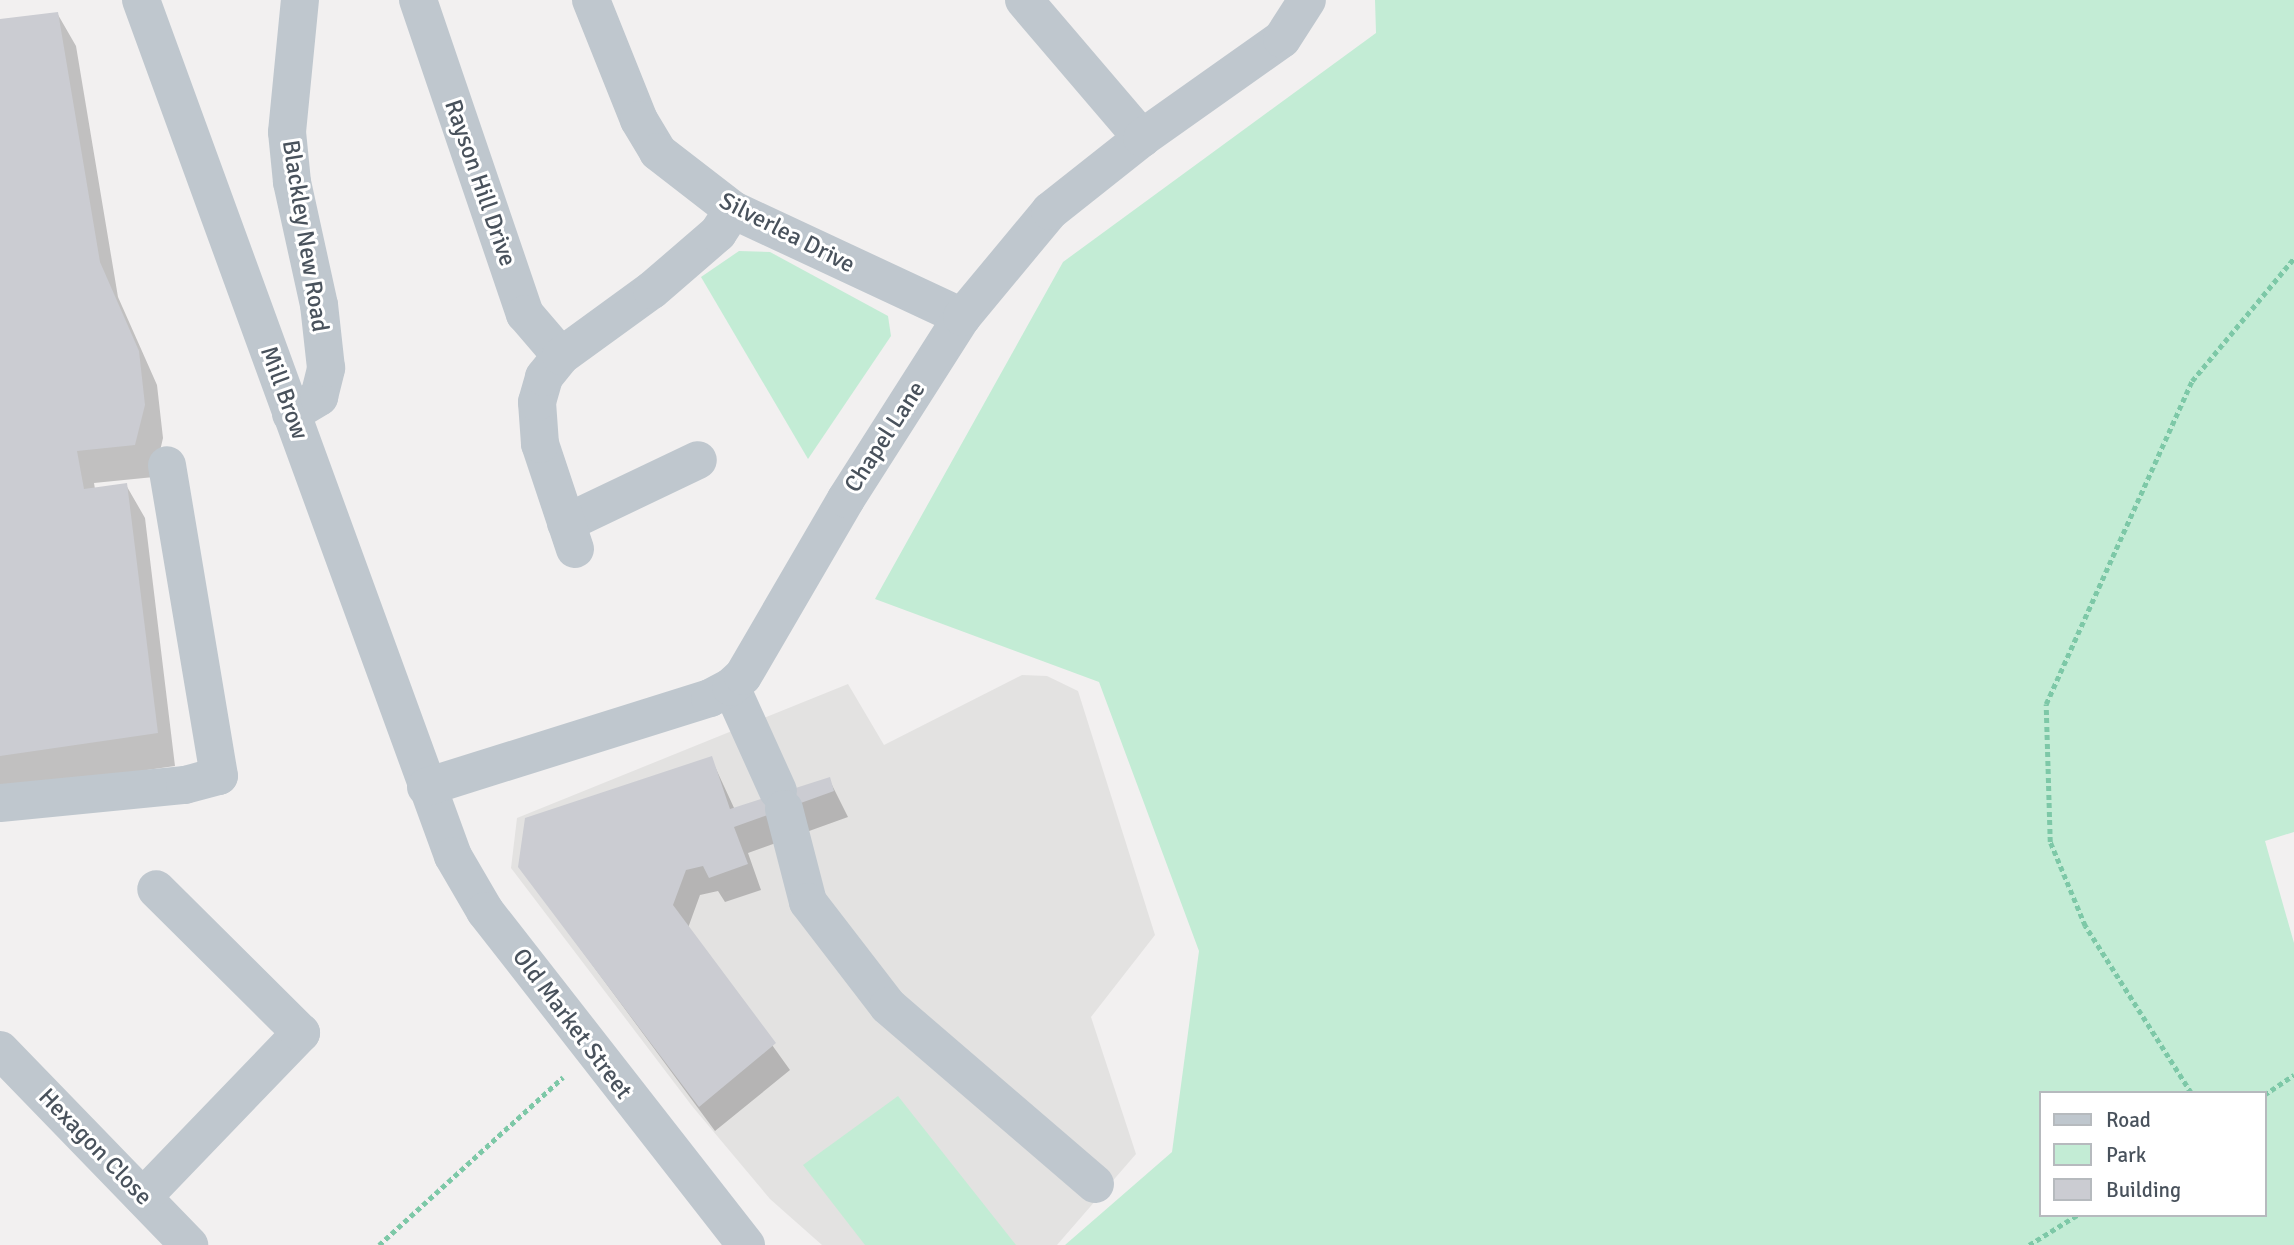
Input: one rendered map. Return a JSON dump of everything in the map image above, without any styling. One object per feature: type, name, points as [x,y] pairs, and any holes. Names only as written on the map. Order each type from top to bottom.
[{"type":"street","name":"Mill Brow","points":[[141,0],[426,787]]},
{"type":"street","name":"Blackley New Road","points":[[291,414],[319,397],[326,368],[319,305],[292,182],[287,132],[300,0]]},
{"type":"street","name":"Rayson Hill Drive","points":[[418,0],[524,314],[561,356]]},
{"type":"street","name":"Silverlea Drive","points":[[591,0],[639,120],[658,152],[733,210],[962,317]]},
{"type":"street","points":[[1024,0],[1142,138]]},
{"type":"street","name":"Chapel Lane","points":[[731,687],[743,676],[846,499],[962,317],[1050,211],[1142,138],[1282,40],[1307,0]]},
{"type":"street","points":[[698,460],[570,536],[537,424],[544,377],[561,356],[652,290],[718,233],[733,210]]},
{"type":"street","points":[[0,803],[185,785],[219,776],[167,465]]},
{"type":"street","points":[[426,787],[731,687],[781,800],[808,902],[888,1006],[1095,1184]]},
{"type":"street","name":"Old Market Street","points":[[426,787],[453,856],[485,911],[746,1245]]},
{"type":"street","points":[[143,1197],[301,1033],[156,889]]},
{"type":"street","name":"Hexagon Close","points":[[0,1050],[189,1245]]},
{"type":"path","points":[[2190,1091],[2085,926],[2050,842],[2046,704],[2192,381],[2294,258]]},
{"type":"path","points":[[379,1245],[458,1169],[592,1051]]},
{"type":"path","points":[[2266,1095],[2294,1075]]},
{"type":"path","points":[[2029,1245],[2074,1217]]},
{"type":"shaded area","points":[[1022,675],[1047,676],[1078,691],[1155,935],[1091,1017],[1136,1154],[1057,1245],[822,1245],[770,1199],[692,1106],[511,868],[517,818],[848,684],[884,745]]},
{"type":"green space","points":[[1375,0],[2294,0],[2294,832],[2265,841],[2294,943],[2294,1245],[1065,1245],[1172,1152],[1199,951],[1099,682],[875,599],[1063,262],[1376,33]]},
{"type":"green space","points":[[739,251],[770,252],[888,316],[891,336],[808,459],[701,277]]},
{"type":"green space","points":[[898,1096],[1016,1245],[865,1245],[803,1165]]},
{"type":"building","points":[[58,12],[100,262],[139,351],[145,405],[135,445],[77,451],[84,489],[127,483],[158,733],[0,756],[0,19]]},
{"type":"building","points":[[712,756],[730,809],[830,777],[834,791],[734,827],[748,864],[709,878],[703,866],[686,870],[673,905],[776,1043],[699,1107],[518,867],[525,818]]}]
